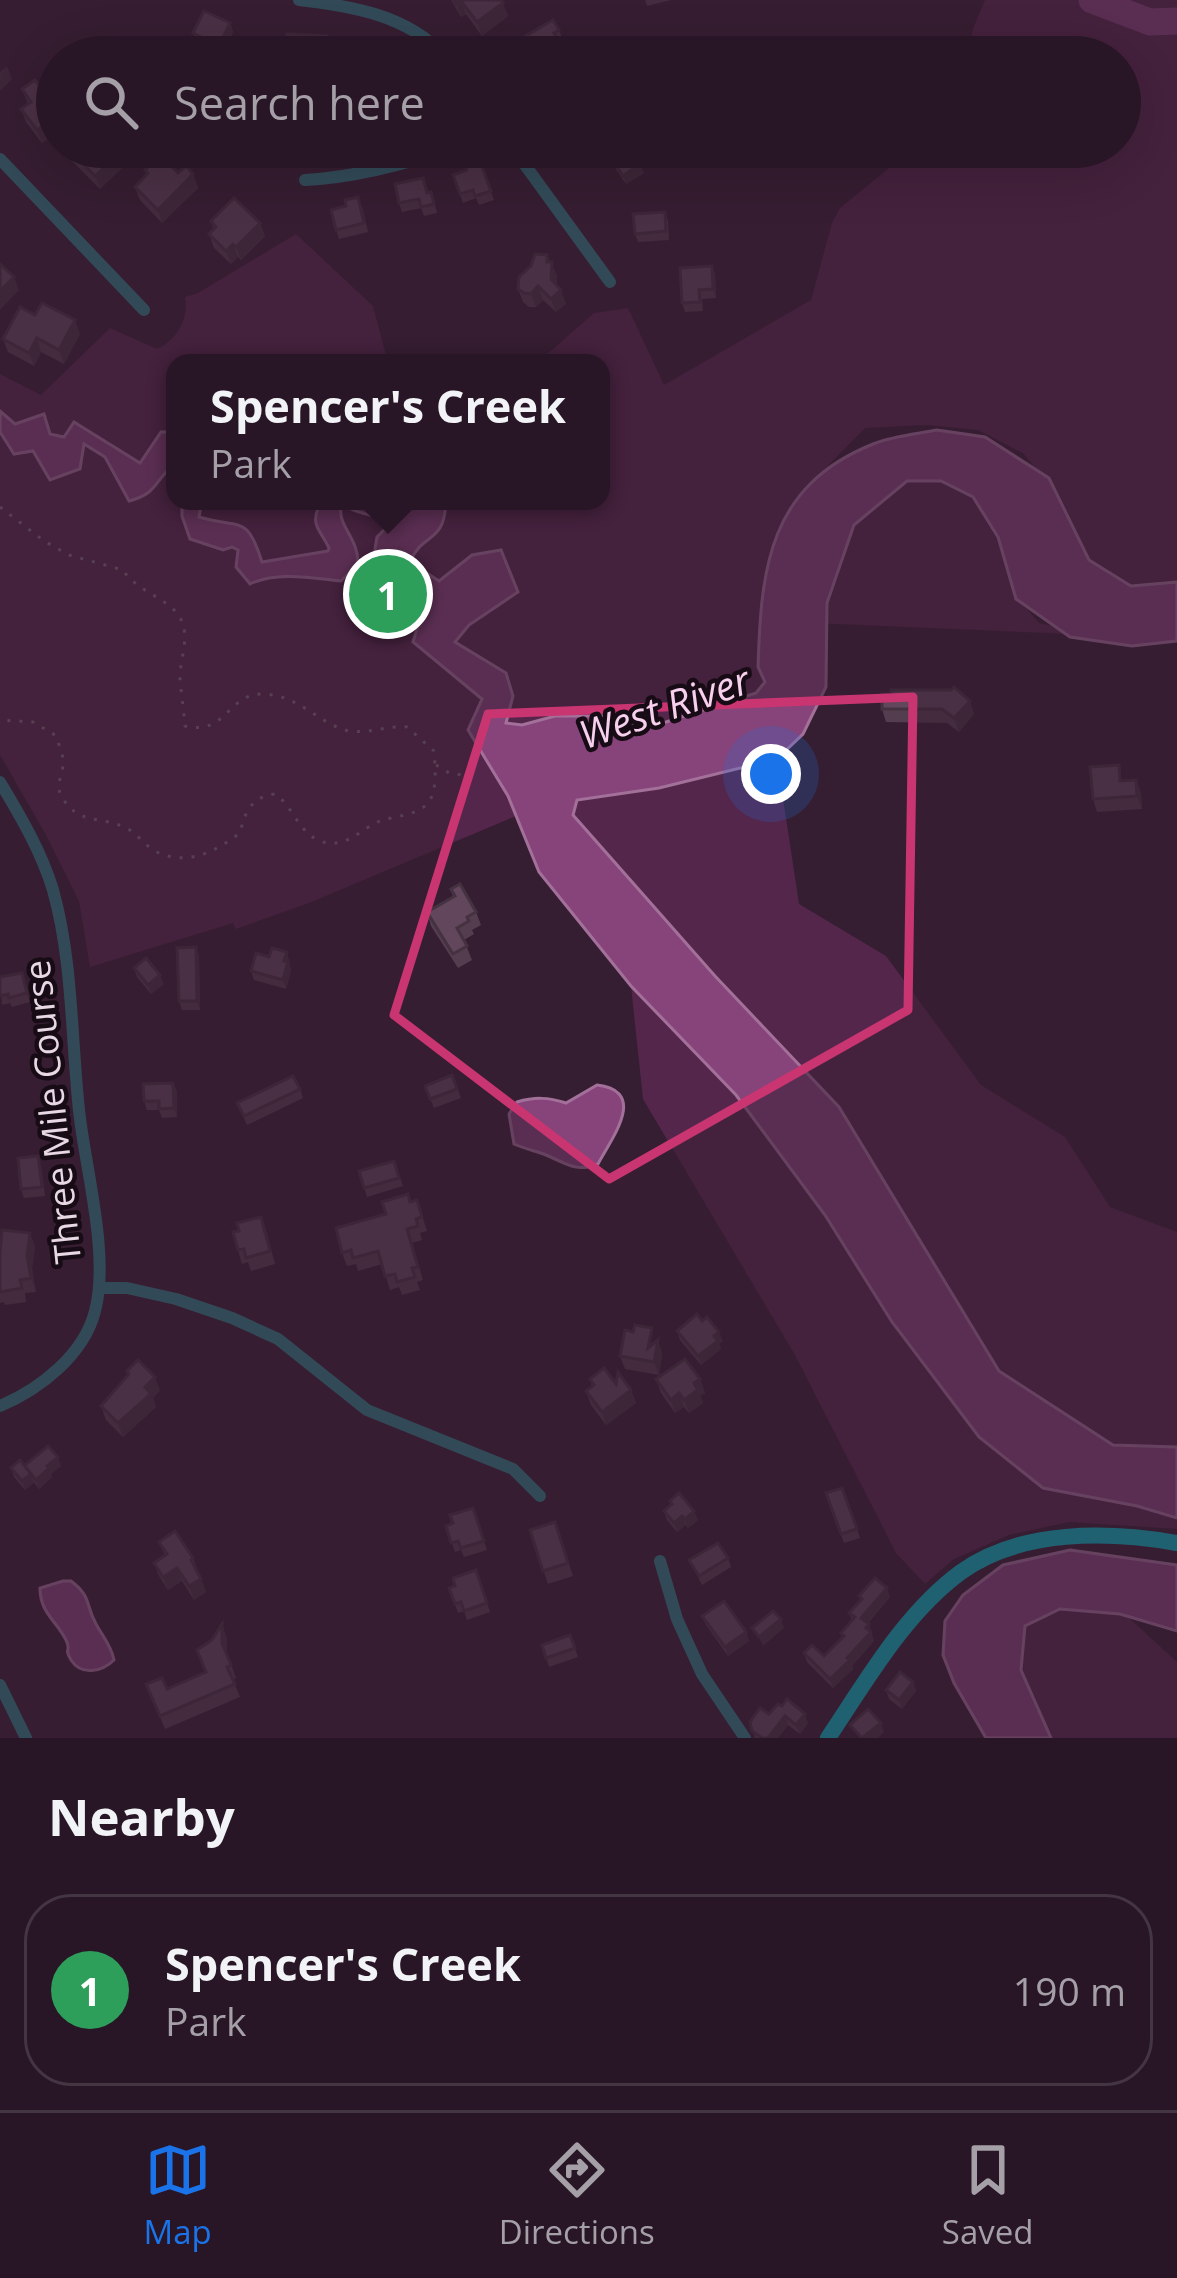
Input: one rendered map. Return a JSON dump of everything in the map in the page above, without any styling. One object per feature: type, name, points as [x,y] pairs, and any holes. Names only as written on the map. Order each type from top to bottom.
[{"type":"main road","points":[[828,1738],[915,1616],[964,1570],[1016,1546],[1044,1540],[1099,1536],[1177,1543]]},
{"type":"street","points":[[299,0],[368,10],[418,36]]},
{"type":"street","points":[[0,159],[144,310]]},
{"type":"street","points":[[305,180],[388,168]]},
{"type":"street","points":[[527,168],[610,282]]},
{"type":"street","name":"Three Mile Course","points":[[0,782],[44,868],[64,933],[99,1288],[89,1329],[67,1359],[33,1389],[0,1406]]},
{"type":"street","points":[[99,1288],[128,1288],[176,1299],[278,1339],[367,1410],[514,1469],[540,1496]]},
{"type":"street","points":[[660,1562],[677,1619],[701,1674],[746,1738]]},
{"type":"street","points":[[0,1685],[26,1738]]},
{"type":"path","points":[[0,508],[69,555],[123,570],[132,583],[175,610],[185,626],[180,676],[185,726],[214,725],[230,709],[263,694],[301,704],[350,731],[407,727],[434,751],[434,790],[425,805],[337,842],[321,841],[294,818],[286,801],[275,794],[265,795],[244,814],[240,833],[194,859],[152,850],[129,829],[75,814],[59,794],[63,757],[55,735],[33,722],[0,720]]},
{"type":"path","points":[[0,520],[10,515]]},
{"type":"path","points":[[435,764],[448,773],[481,778]]},
{"type":"highlighted area","points":[[913,697],[908,1010],[609,1179],[394,1015],[488,714]]},
{"type":"shaded area","points":[[985,0],[1177,0],[1177,588],[1099,600],[1055,494],[1024,454],[978,430],[927,425],[865,428],[817,477],[776,589],[772,691],[508,796],[516,816],[309,903],[236,929],[233,923],[90,967],[79,901],[0,755],[0,374],[41,395],[110,328],[157,349],[180,328],[185,297],[296,234],[373,306],[386,354],[166,354],[166,510],[610,510],[610,354],[547,354],[594,313],[628,308],[664,385],[811,300],[840,208],[889,168],[1141,168],[1141,36],[972,36]]},
{"type":"shaded area","points":[[0,411],[15,424],[44,414],[50,434],[64,437],[74,422],[140,463],[161,432],[166,432],[166,472],[151,490],[129,501],[105,457],[84,444],[80,469],[50,480],[33,451],[14,454],[0,432]]},
{"type":"shaded area","points":[[937,430],[985,437],[1049,478],[1089,560],[1131,586],[1177,582],[1177,641],[1132,646],[1070,637],[1016,599],[998,537],[973,497],[941,481],[907,481],[854,525],[827,603],[826,687],[803,734],[777,759],[659,788],[577,800],[573,815],[839,1107],[999,1371],[1113,1445],[1177,1447],[1177,1518],[1043,1488],[979,1437],[892,1322],[825,1215],[736,1095],[631,986],[539,872],[508,796],[468,730],[482,699],[413,642],[423,609],[387,581],[375,557],[377,537],[404,510],[445,510],[442,525],[410,562],[439,581],[472,555],[501,550],[518,592],[469,625],[455,642],[506,673],[513,696],[506,723],[607,716],[663,723],[756,693],[765,682],[758,667],[763,596],[768,564],[792,507],[812,482],[838,462],[896,437]]},
{"type":"shaded area","points":[[924,467],[983,483],[1021,602],[1039,623],[1091,635],[813,623],[834,526]]},
{"type":"shaded area","points":[[182,510],[200,510],[199,517],[241,526],[252,536],[262,562],[328,551],[316,521],[317,510],[341,510],[358,564],[341,581],[283,577],[250,584],[236,567],[238,550],[190,539]]},
{"type":"shaded area","points":[[355,510],[387,510],[379,515]]},
{"type":"shaded area","points":[[777,759],[799,904],[886,956],[981,1085],[1065,1137],[1110,1207],[1177,1232],[1177,1447],[1113,1445],[999,1371],[715,976],[573,815],[577,800],[659,788]]},
{"type":"shaded area","points":[[631,986],[736,1095],[825,1215],[892,1322],[1137,1506],[1177,1518],[1177,1529],[1069,1522],[1009,1535],[954,1559],[925,1584],[896,1553],[795,1355],[643,1099]]},
{"type":"shaded area","points":[[597,1085],[613,1089],[624,1106],[598,1164],[571,1166],[514,1144],[509,1114],[517,1102],[541,1098],[566,1103]]},
{"type":"shaded area","points":[[1070,1550],[1177,1565],[1177,1631],[1120,1614],[1060,1609],[1025,1626],[1021,1670],[1051,1738],[986,1738],[943,1655],[945,1621],[963,1595],[1003,1565]]},
{"type":"shaded area","points":[[71,1581],[82,1592],[109,1645],[114,1660],[104,1667],[86,1670],[75,1665],[66,1640],[46,1610],[40,1588]]},
{"type":"shaded area","points":[[1064,1609],[1127,1616],[1177,1662],[1177,1738],[1051,1738],[1021,1670],[1025,1626]]},
{"type":"building","points":[[453,0],[503,3],[477,22],[461,1]]},
{"type":"building","points":[[204,11],[230,23],[224,36],[193,33]]},
{"type":"building","points":[[553,20],[559,30],[556,36],[526,36]]},
{"type":"building","points":[[36,81],[36,129],[21,109],[31,102],[22,89]]},
{"type":"building","points":[[173,168],[178,173],[188,168],[193,174],[158,210],[135,187],[148,173],[145,170]]},
{"type":"building","points":[[483,168],[491,191],[460,194],[453,175]]},
{"type":"building","points":[[423,178],[434,204],[421,207],[419,199],[399,203],[395,184]]},
{"type":"building","points":[[358,197],[364,223],[336,230],[331,210]]},
{"type":"building","points":[[234,198],[260,223],[226,251],[209,234],[216,227],[211,221]]},
{"type":"building","points":[[665,212],[666,231],[635,234],[633,214]]},
{"type":"building","points":[[535,254],[547,255],[547,262],[552,262],[551,279],[561,290],[551,299],[538,286],[531,294],[518,289],[519,277]]},
{"type":"building","points":[[0,264],[14,277],[0,291]]},
{"type":"building","points":[[712,266],[713,289],[699,290],[700,302],[682,303],[680,268]]},
{"type":"building","points":[[42,303],[75,320],[59,350],[37,338],[29,353],[3,339],[20,307],[35,315]]},
{"type":"building","points":[[954,687],[970,701],[954,718],[942,709],[882,709],[882,694],[891,694],[891,690]]},
{"type":"building","points":[[1119,765],[1120,781],[1136,780],[1137,796],[1093,799],[1090,767]]},
{"type":"building","points":[[460,884],[476,912],[457,928],[467,946],[453,954],[427,912],[455,896],[451,889]]},
{"type":"building","points":[[196,947],[197,1001],[179,1001],[177,948]]},
{"type":"building","points":[[272,948],[287,952],[283,980],[251,971],[256,953],[269,957]]},
{"type":"building","points":[[146,958],[160,975],[148,985],[134,968]]},
{"type":"building","points":[[22,973],[27,993],[0,996],[0,977]]},
{"type":"building","points":[[452,1075],[457,1089],[430,1099],[425,1086]]},
{"type":"building","points":[[293,1076],[300,1089],[244,1116],[237,1103]]},
{"type":"building","points":[[173,1083],[174,1108],[159,1109],[159,1101],[144,1101],[143,1084]]},
{"type":"building","points":[[38,1156],[42,1187],[21,1189],[18,1158]]},
{"type":"building","points":[[394,1161],[399,1178],[364,1188],[359,1171]]},
{"type":"building","points":[[408,1194],[410,1202],[417,1200],[422,1217],[416,1219],[418,1226],[407,1229],[418,1267],[412,1268],[415,1277],[397,1282],[395,1274],[385,1276],[378,1251],[353,1258],[351,1250],[342,1253],[336,1228],[386,1214],[382,1202]]},
{"type":"building","points":[[261,1217],[270,1251],[246,1258],[233,1232],[239,1231],[237,1223]]},
{"type":"building","points":[[2,1230],[30,1233],[31,1278],[20,1280],[22,1288],[0,1292],[0,1252]]},
{"type":"building","points":[[697,1314],[702,1321],[707,1317],[719,1332],[714,1336],[718,1341],[698,1356],[677,1331]]},
{"type":"building","points":[[635,1325],[652,1328],[648,1348],[658,1340],[654,1362],[620,1356],[625,1330],[633,1332]]},
{"type":"building","points":[[685,1359],[700,1379],[694,1383],[698,1390],[684,1400],[679,1393],[671,1400],[656,1379]]},
{"type":"building","points":[[138,1360],[155,1377],[145,1387],[151,1394],[118,1423],[101,1406]]},
{"type":"building","points":[[604,1368],[616,1384],[618,1372],[631,1390],[602,1412],[586,1391],[594,1385],[590,1379]]},
{"type":"building","points":[[48,1446],[58,1457],[36,1480],[24,1466]]},
{"type":"building","points":[[20,1460],[31,1474],[22,1481],[11,1468]]},
{"type":"building","points":[[842,1488],[857,1529],[841,1534],[826,1493]]},
{"type":"building","points":[[679,1493],[694,1511],[674,1523],[664,1511]]},
{"type":"building","points":[[473,1508],[484,1541],[461,1548],[458,1541],[451,1543],[446,1526],[453,1523],[450,1515]]},
{"type":"building","points":[[555,1522],[568,1563],[543,1571],[530,1530]]},
{"type":"building","points":[[175,1531],[201,1579],[189,1586],[177,1568],[163,1577],[154,1563],[167,1554],[159,1542]]},
{"type":"building","points":[[718,1543],[728,1558],[699,1576],[689,1560]]},
{"type":"building","points":[[476,1570],[487,1603],[464,1611],[461,1602],[455,1604],[449,1588],[455,1586],[453,1578]]},
{"type":"building","points":[[875,1578],[887,1588],[861,1618],[871,1632],[830,1679],[804,1653],[812,1645],[824,1656],[844,1636],[841,1633],[855,1617],[849,1613]]},
{"type":"building","points":[[724,1601],[746,1632],[725,1647],[702,1616]]},
{"type":"building","points":[[773,1611],[781,1619],[759,1637],[752,1628]]},
{"type":"building","points":[[222,1624],[222,1643],[231,1665],[227,1667],[235,1684],[160,1716],[146,1684],[162,1678],[167,1689],[206,1672],[197,1650],[212,1640]]},
{"type":"building","points":[[570,1635],[575,1648],[546,1658],[542,1645]]},
{"type":"building","points":[[900,1672],[913,1682],[899,1700],[886,1690]]},
{"type":"building","points":[[787,1699],[805,1714],[796,1725],[785,1716],[768,1738],[752,1731],[750,1722],[760,1708],[769,1714]]},
{"type":"building","points":[[868,1709],[881,1723],[862,1738],[850,1725]]},
{"type":"waterway","name":"West River","points":[[1092,0],[1150,22],[1177,21]]},
{"type":"place","name":"Spencer's Creek","points":[[388,594]]}]
